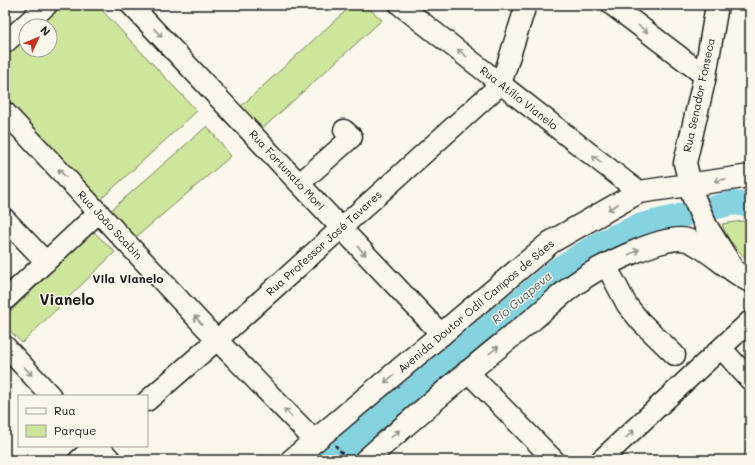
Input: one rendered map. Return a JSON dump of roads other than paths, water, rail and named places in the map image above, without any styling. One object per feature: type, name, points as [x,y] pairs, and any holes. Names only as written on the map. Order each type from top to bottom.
[{"type":"main road","name":"Rua Senador Fonseca","points":[[717,5],[704,76],[685,163],[691,190],[706,226],[743,278]]},
{"type":"main road","name":"Avenida Doutor Odil Campos de Sáes","points":[[292,460],[324,442],[442,335],[552,242],[638,192],[691,190],[750,176]]},
{"type":"main road","points":[[366,460],[467,371],[581,280],[644,248],[671,240],[686,239],[699,246],[743,278]]},
{"type":"street","name":"Rua Fortunato Mori","points":[[131,5],[442,335]]},
{"type":"street","name":"Rua Atílio Vianelo","points":[[400,5],[638,192]]},
{"type":"street","points":[[501,84],[526,5]]},
{"type":"street","points":[[612,5],[704,76]]},
{"type":"street","points":[[5,43],[43,6]]},
{"type":"street","name":"Rua Professor José Tavares","points":[[148,400],[217,340],[501,84]]},
{"type":"street","name":"Rua João Scabin","points":[[5,112],[217,340],[324,442]]},
{"type":"street","points":[[300,183],[352,137],[344,130]]},
{"type":"street","points":[[5,300],[99,212]]},
{"type":"street","points":[[5,220],[46,262]]},
{"type":"street","points":[[606,267],[627,305],[641,322],[675,355]]},
{"type":"street","points":[[601,460],[722,349],[750,321]]},
{"type":"street","points":[[5,346],[50,395]]},
{"type":"street","points":[[722,349],[750,380]]},
{"type":"street","points":[[467,371],[554,460]]},
{"type":"street","points":[[79,460],[95,447]]},
{"type":"street","points":[[97,447],[111,460]]},
{"type":"waterway","name":"Rio Guapeva","points":[[329,460],[558,269],[602,242],[638,226],[733,203],[750,205]]},
{"type":"district","name":"Vila Vianelo","points":[[128,279]]},
{"type":"district","name":"Vianelo","points":[[67,300]]}]
